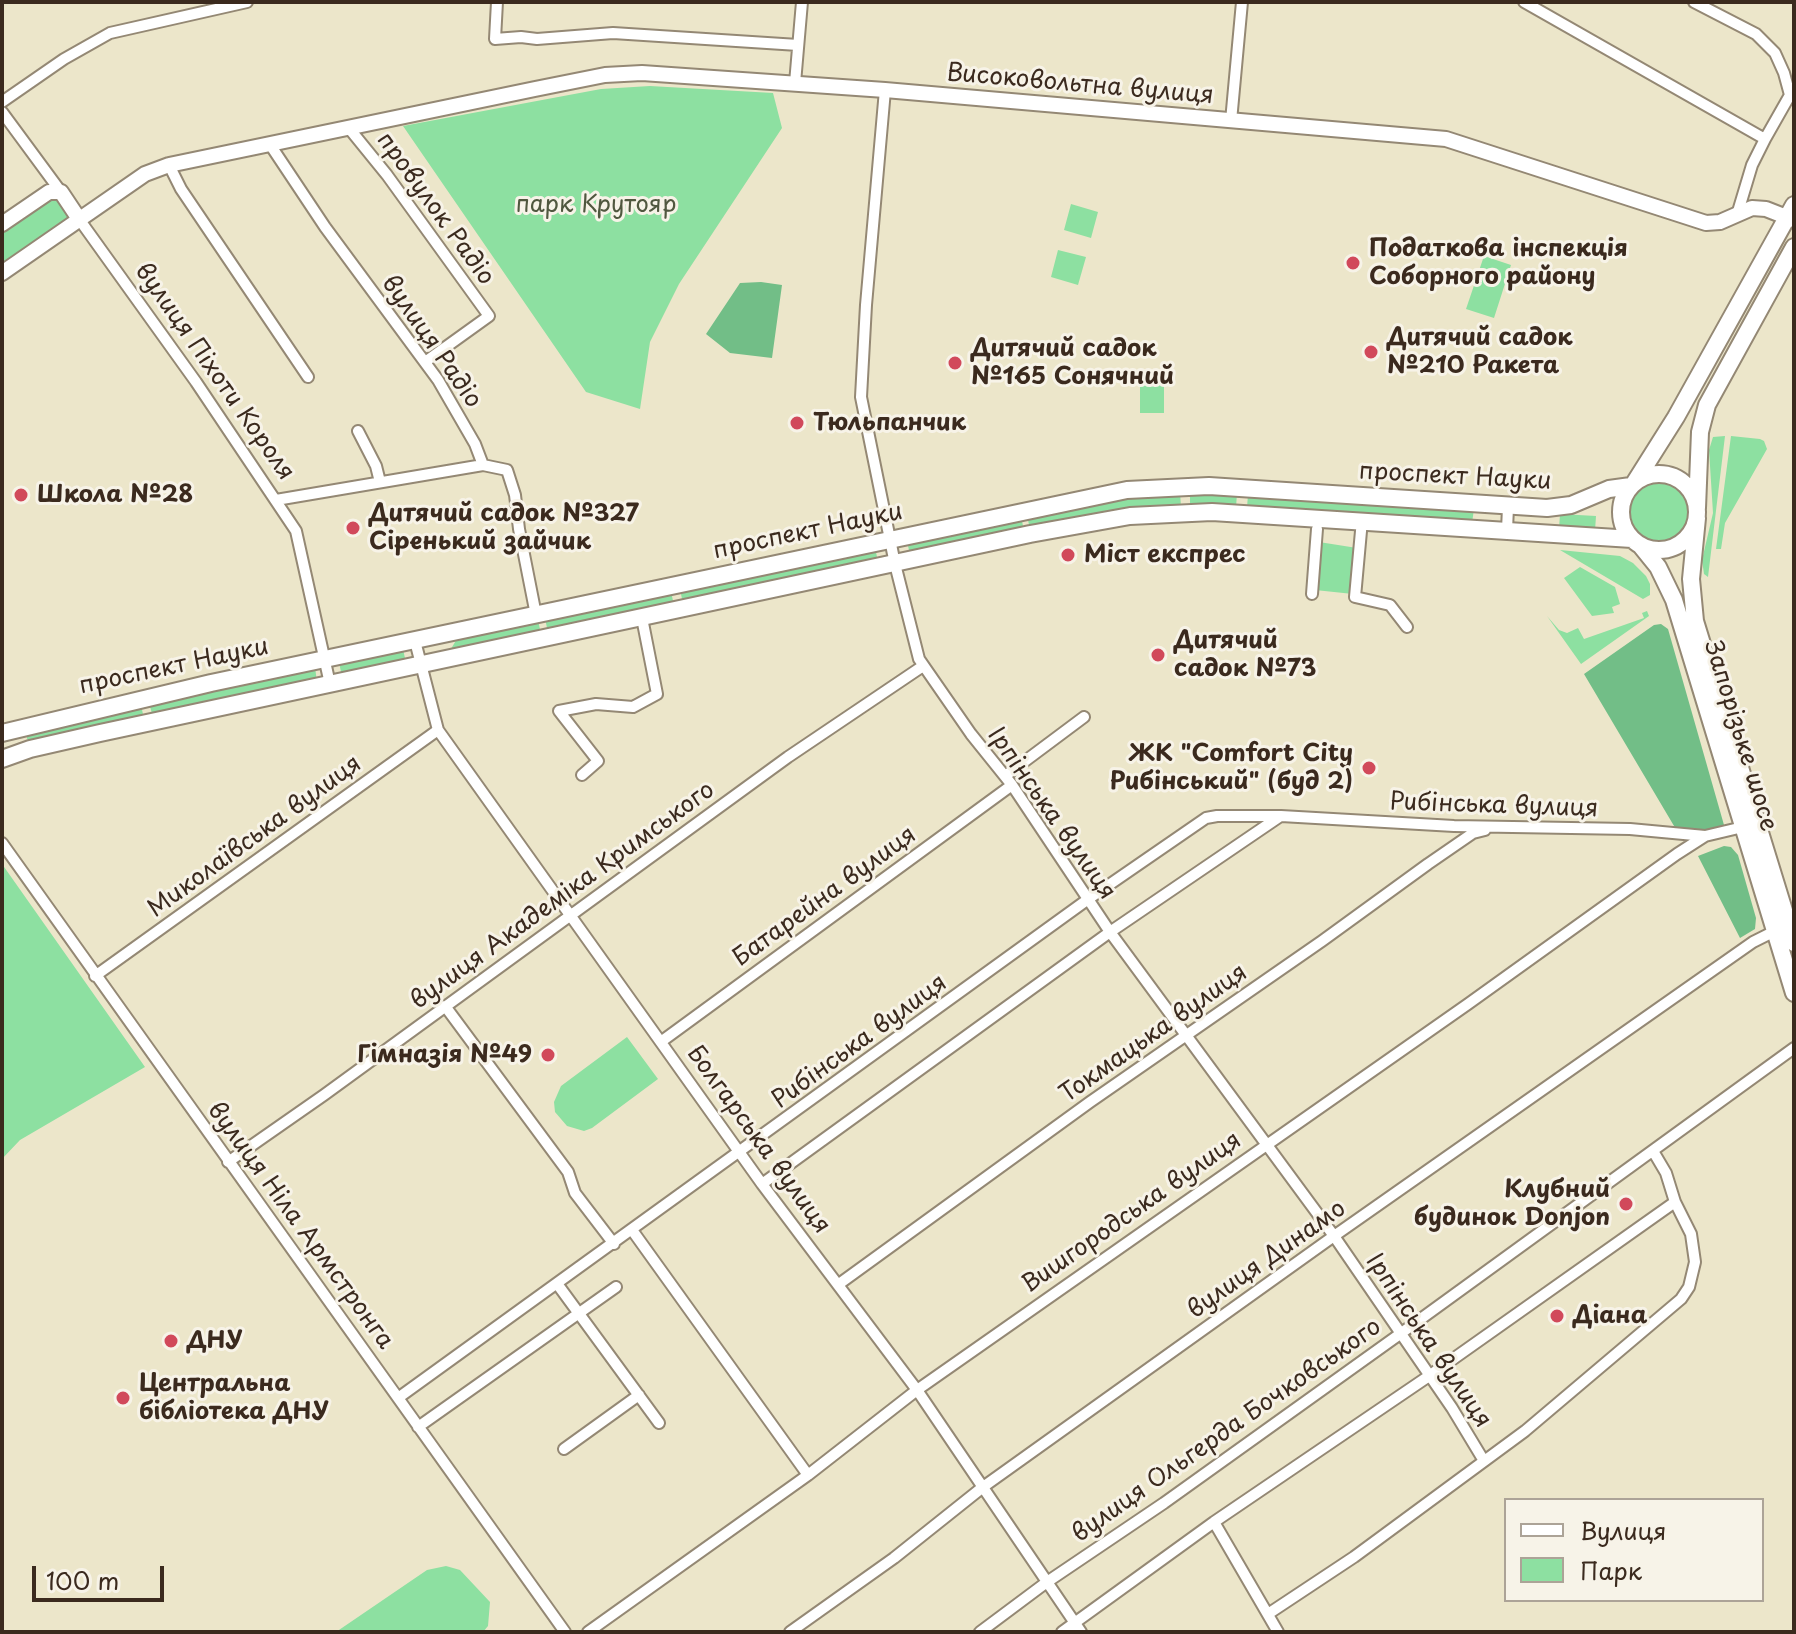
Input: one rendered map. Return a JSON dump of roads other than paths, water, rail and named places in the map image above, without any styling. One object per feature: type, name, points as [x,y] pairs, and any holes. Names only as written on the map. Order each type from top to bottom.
[{"type":"main road","name":"Високовольтна вулиця","points":[[2,273],[145,174],[169,165],[605,75],[658,73],[1446,139],[1706,223],[1720,222],[1752,208],[1792,214]]},
{"type":"main road","points":[[2,224],[49,192],[61,192]]},
{"type":"main road","name":"вулиця Піхоти Короля","points":[[61,192],[79,219]]},
{"type":"main road","points":[[1633,484],[1658,474],[1670,475],[1689,488],[1697,513],[1688,536],[1680,544],[1659,550],[1637,542],[1626,531],[1621,513],[1622,503],[1633,484],[1676,417],[1792,214]]},
{"type":"main road","name":"Запорізьке шосе","points":[[1794,247],[1722,376],[1703,417],[1691,579],[1695,621],[1794,943]]},
{"type":"main road","name":"проспект Науки","points":[[2,733],[143,698],[1127,490],[1177,486],[1245,488],[1508,507],[1562,507],[1609,489],[1633,484]]},
{"type":"main road","name":"проспект Науки","points":[[2,759],[59,742],[1030,534],[1154,514],[1212,512],[1362,520],[1637,542]]},
{"type":"main road","name":"Запорізьке шосе","points":[[1637,542],[1658,567],[1674,600],[1794,993]]},
{"type":"street","points":[[2,102],[64,59],[110,33],[247,2]]},
{"type":"street","points":[[497,2],[495,39],[613,33],[798,45]]},
{"type":"street","points":[[795,83],[802,2]]},
{"type":"street","points":[[1231,121],[1242,2]]},
{"type":"street","points":[[1524,2],[1765,139]]},
{"type":"street","points":[[1694,2],[1756,34],[1775,53],[1792,91],[1752,165],[1737,215]]},
{"type":"street","name":"Ірпінська вулиця","points":[[885,90],[861,397],[895,564],[923,666],[1008,781],[1110,932],[1334,1236],[1484,1461]]},
{"type":"street","name":"вулиця Піхоти Короля","points":[[2,112],[61,192]]},
{"type":"street","name":"провулок Радіо","points":[[348,127],[387,175],[489,316],[425,362]]},
{"type":"street","name":"вулиця Радіо","points":[[269,143],[325,227],[449,398],[483,465]]},
{"type":"street","points":[[169,165],[181,189],[308,377]]},
{"type":"street","name":"вулиця Піхоти Короля","points":[[79,219],[156,324],[296,531],[330,684]]},
{"type":"street","points":[[358,431],[376,466],[380,482]]},
{"type":"street","points":[[276,500],[483,465],[507,470],[515,495],[536,615]]},
{"type":"street","points":[[1507,530],[1508,507]]},
{"type":"street","points":[[1362,520],[1355,597],[1390,605],[1407,627]]},
{"type":"street","points":[[1312,594],[1317,529]]},
{"type":"street","points":[[582,775],[598,761],[559,711],[596,704],[633,707],[657,694],[642,618]]},
{"type":"street","name":"Болгарська вулиця","points":[[415,641],[438,730],[762,1184],[917,1390],[1078,1627]]},
{"type":"street","name":"вулиця Академіка Кримського","points":[[228,1162],[788,757],[923,666]]},
{"type":"street","name":"Батарейна вулиця","points":[[662,1041],[1008,781],[1084,717]]},
{"type":"street","name":"Миколаївська вулиця","points":[[95,976],[438,730]]},
{"type":"street","points":[[762,1184],[1110,932],[1281,816]]},
{"type":"street","name":"Рибінська вулиця","points":[[398,1398],[1087,900],[1206,818],[1281,816],[1497,827],[1630,829],[1705,836]]},
{"type":"street","name":"Токмацька вулиця","points":[[839,1284],[1461,841],[1473,833],[1497,827]]},
{"type":"street","points":[[1705,836],[1743,827]]},
{"type":"street","name":"Вишгородська вулиця","points":[[588,1632],[808,1475],[917,1390],[1705,836]]},
{"type":"street","name":"вулиця Ніла Армстронга","points":[[2,843],[565,1632]]},
{"type":"street","name":"вулиця Динамо","points":[[790,1632],[894,1558],[983,1487],[1334,1236],[1753,942],[1775,931]]},
{"type":"street","points":[[445,1006],[568,1172],[575,1193],[614,1244]]},
{"type":"street","name":"вулиця Ольгерда Бочковського","points":[[980,1632],[1400,1334],[1794,1048]]},
{"type":"street","points":[[1268,1614],[1354,1557],[1548,1413],[1681,1299],[1689,1287],[1695,1262],[1691,1234],[1675,1202],[1666,1173],[1653,1151]]},
{"type":"street","points":[[1062,1632],[1078,1627],[1214,1522],[1429,1376],[1675,1202]]},
{"type":"street","points":[[632,1230],[808,1475]]},
{"type":"street","points":[[558,1285],[659,1423]]},
{"type":"street","points":[[418,1427],[616,1287]]},
{"type":"street","points":[[564,1449],[639,1395]]},
{"type":"street","points":[[1214,1522],[1278,1632]]},
{"type":"place","name":"Податкова інспекція Соборного району","points":[[1353,263]]},
{"type":"place","name":"Дитячий садок №210 Ракета","points":[[1371,352]]},
{"type":"place","name":"Дитячий садок №165 Сонячний","points":[[955,363]]},
{"type":"place","name":"Тюльпанчик","points":[[797,423]]},
{"type":"place","name":"Школа №28","points":[[21,495]]},
{"type":"place","name":"Дитячий садок №327 Сіренький зайчик","points":[[353,528]]},
{"type":"place","name":"Міст експрес","points":[[1068,555]]},
{"type":"place","name":"Дитячий садок №73","points":[[1158,655]]},
{"type":"place","name":"ЖК \"Comfort City Рибінський\" (буд 2)","points":[[1369,768]]},
{"type":"place","name":"Гімназія №49","points":[[548,1055]]},
{"type":"place","name":"Клубний будинок Donjon","points":[[1626,1204]]},
{"type":"place","name":"Діана","points":[[1557,1316]]},
{"type":"place","name":"ДНУ","points":[[171,1341]]},
{"type":"place","name":"Центральна бібліотека ДНУ","points":[[123,1398]]},
{"type":"park label","name":"парк Крутояр","points":[[596,205]]}]
